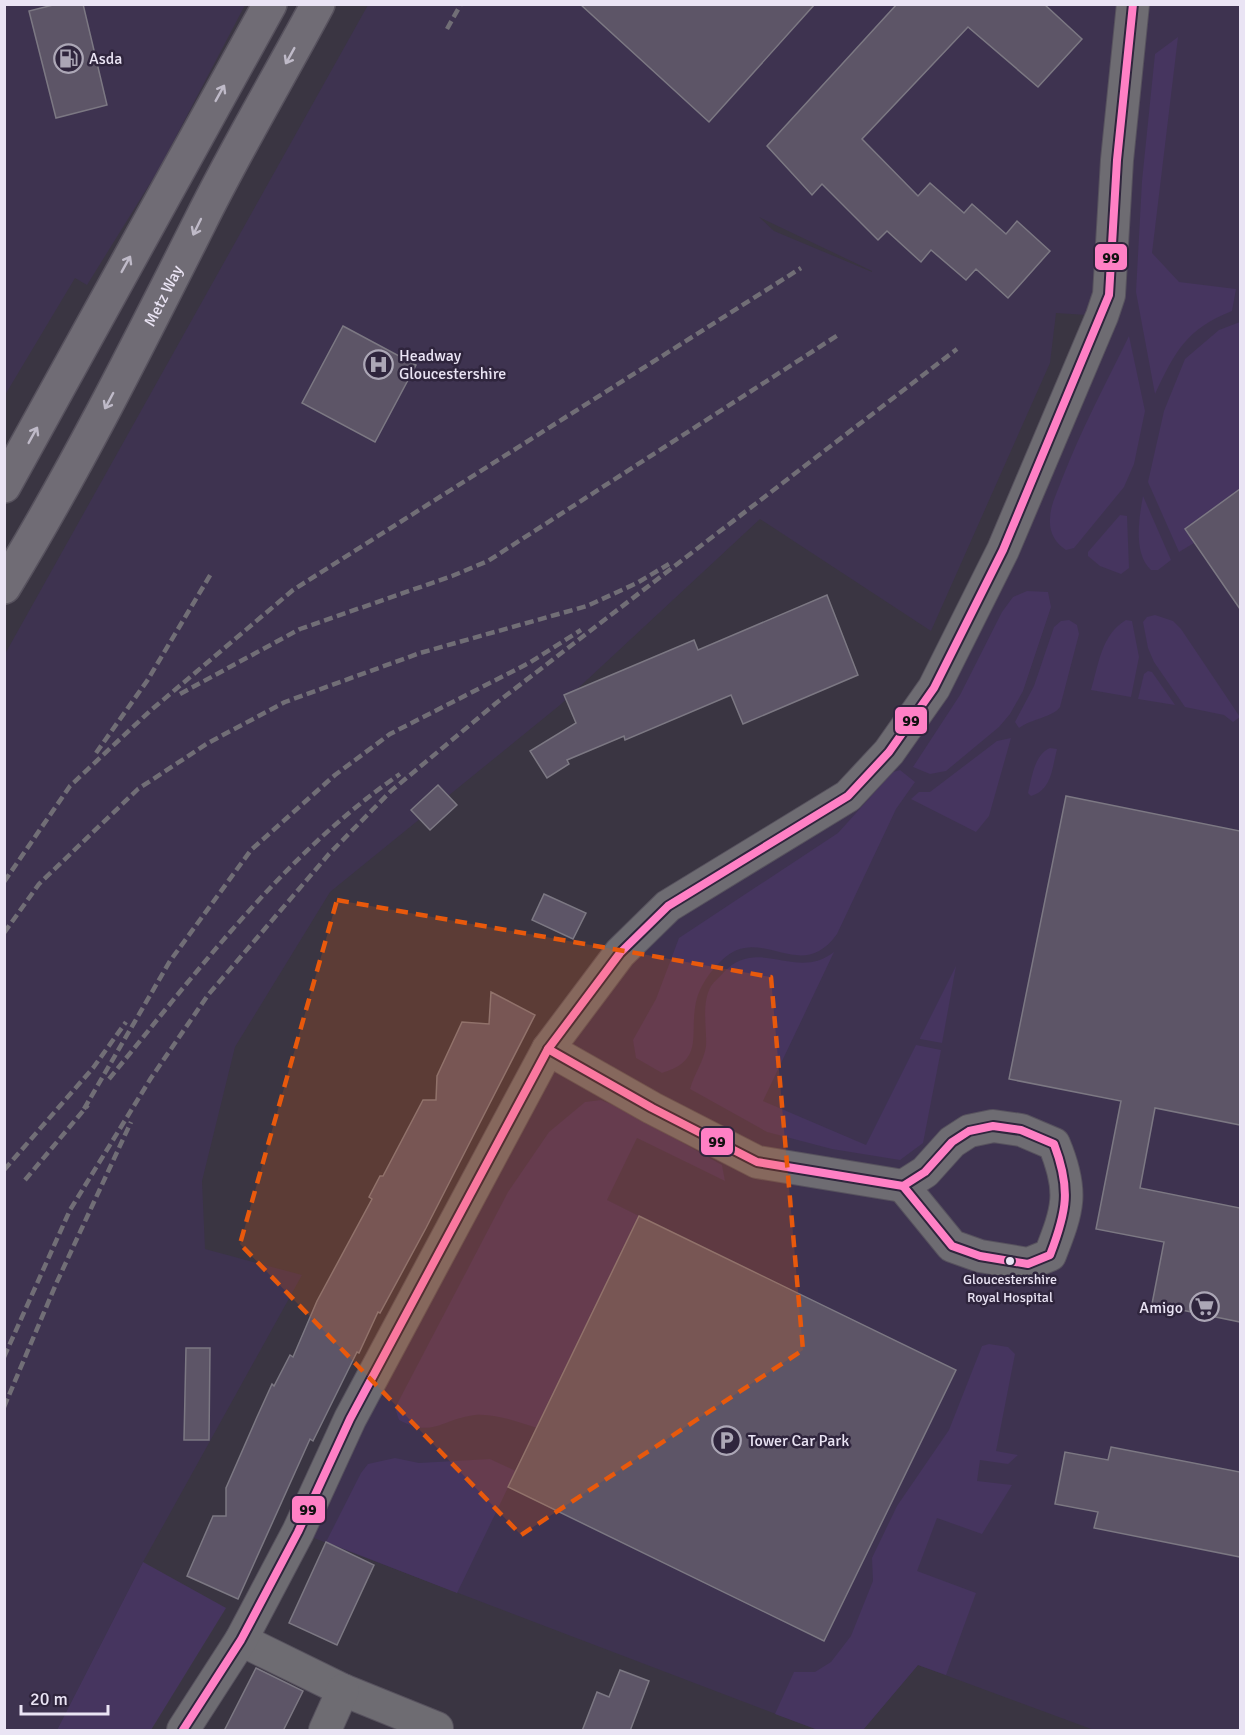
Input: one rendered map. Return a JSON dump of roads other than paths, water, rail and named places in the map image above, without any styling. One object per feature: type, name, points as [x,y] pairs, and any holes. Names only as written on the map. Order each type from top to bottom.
[{"type":"main road","points":[[4,486],[270,4]]},
{"type":"main road","name":"Metz Way","points":[[4,587],[46,518],[131,361],[200,222],[318,4]]},
{"type":"street","points":[[183,1731],[241,1640],[298,1532],[350,1419],[548,1049],[620,953],[668,906],[848,795],[889,752],[934,688],[1003,550],[1109,295],[1117,160],[1133,4]]},
{"type":"street","points":[[548,1049],[652,1108],[757,1161],[903,1186],[952,1246],[980,1256],[1028,1264],[1050,1256],[1064,1218],[1068,1194],[1063,1166],[1054,1144],[1021,1130],[993,1126],[969,1131],[952,1142],[925,1172],[903,1186]]},
{"type":"street","points":[[241,1640],[343,1690],[403,1723],[437,1728]]},
{"type":"street","points":[[325,1731],[343,1690]]},
{"type":"railway","points":[[447,29],[461,4]]},
{"type":"railway","points":[[4,882],[70,786],[150,711],[293,590],[801,268]]},
{"type":"railway","points":[[180,694],[300,629],[452,576],[488,561],[838,335]]},
{"type":"railway","points":[[4,1357],[70,1210],[151,1078],[208,995],[329,854],[391,791],[495,704],[957,349]]},
{"type":"railway","points":[[4,933],[39,884],[138,789],[208,743],[285,702],[420,653],[587,606],[637,583],[669,564]]},
{"type":"railway","points":[[96,753],[147,681],[212,572]]},
{"type":"railway","points":[[84,1109],[170,961],[251,850],[335,775],[390,734],[529,663],[581,630]]},
{"type":"railway","points":[[109,1079],[209,957],[280,877],[318,840],[400,774]]},
{"type":"railway","points":[[4,1170],[93,1068],[126,1022]]},
{"type":"railway","points":[[25,1180],[88,1105]]},
{"type":"railway","points":[[4,1407],[56,1284],[131,1122]]},
{"type":"place","name":"Asda","points":[[68,58]]},
{"type":"place","name":"Headway Gloucestershire","points":[[378,364]]},
{"type":"place","name":"Gloucestershire Royal Hospital","points":[[1010,1261]]},
{"type":"place","name":"Amigo","points":[[1204,1307]]},
{"type":"place","name":"Tower Car Park","points":[[727,1440]]}]
